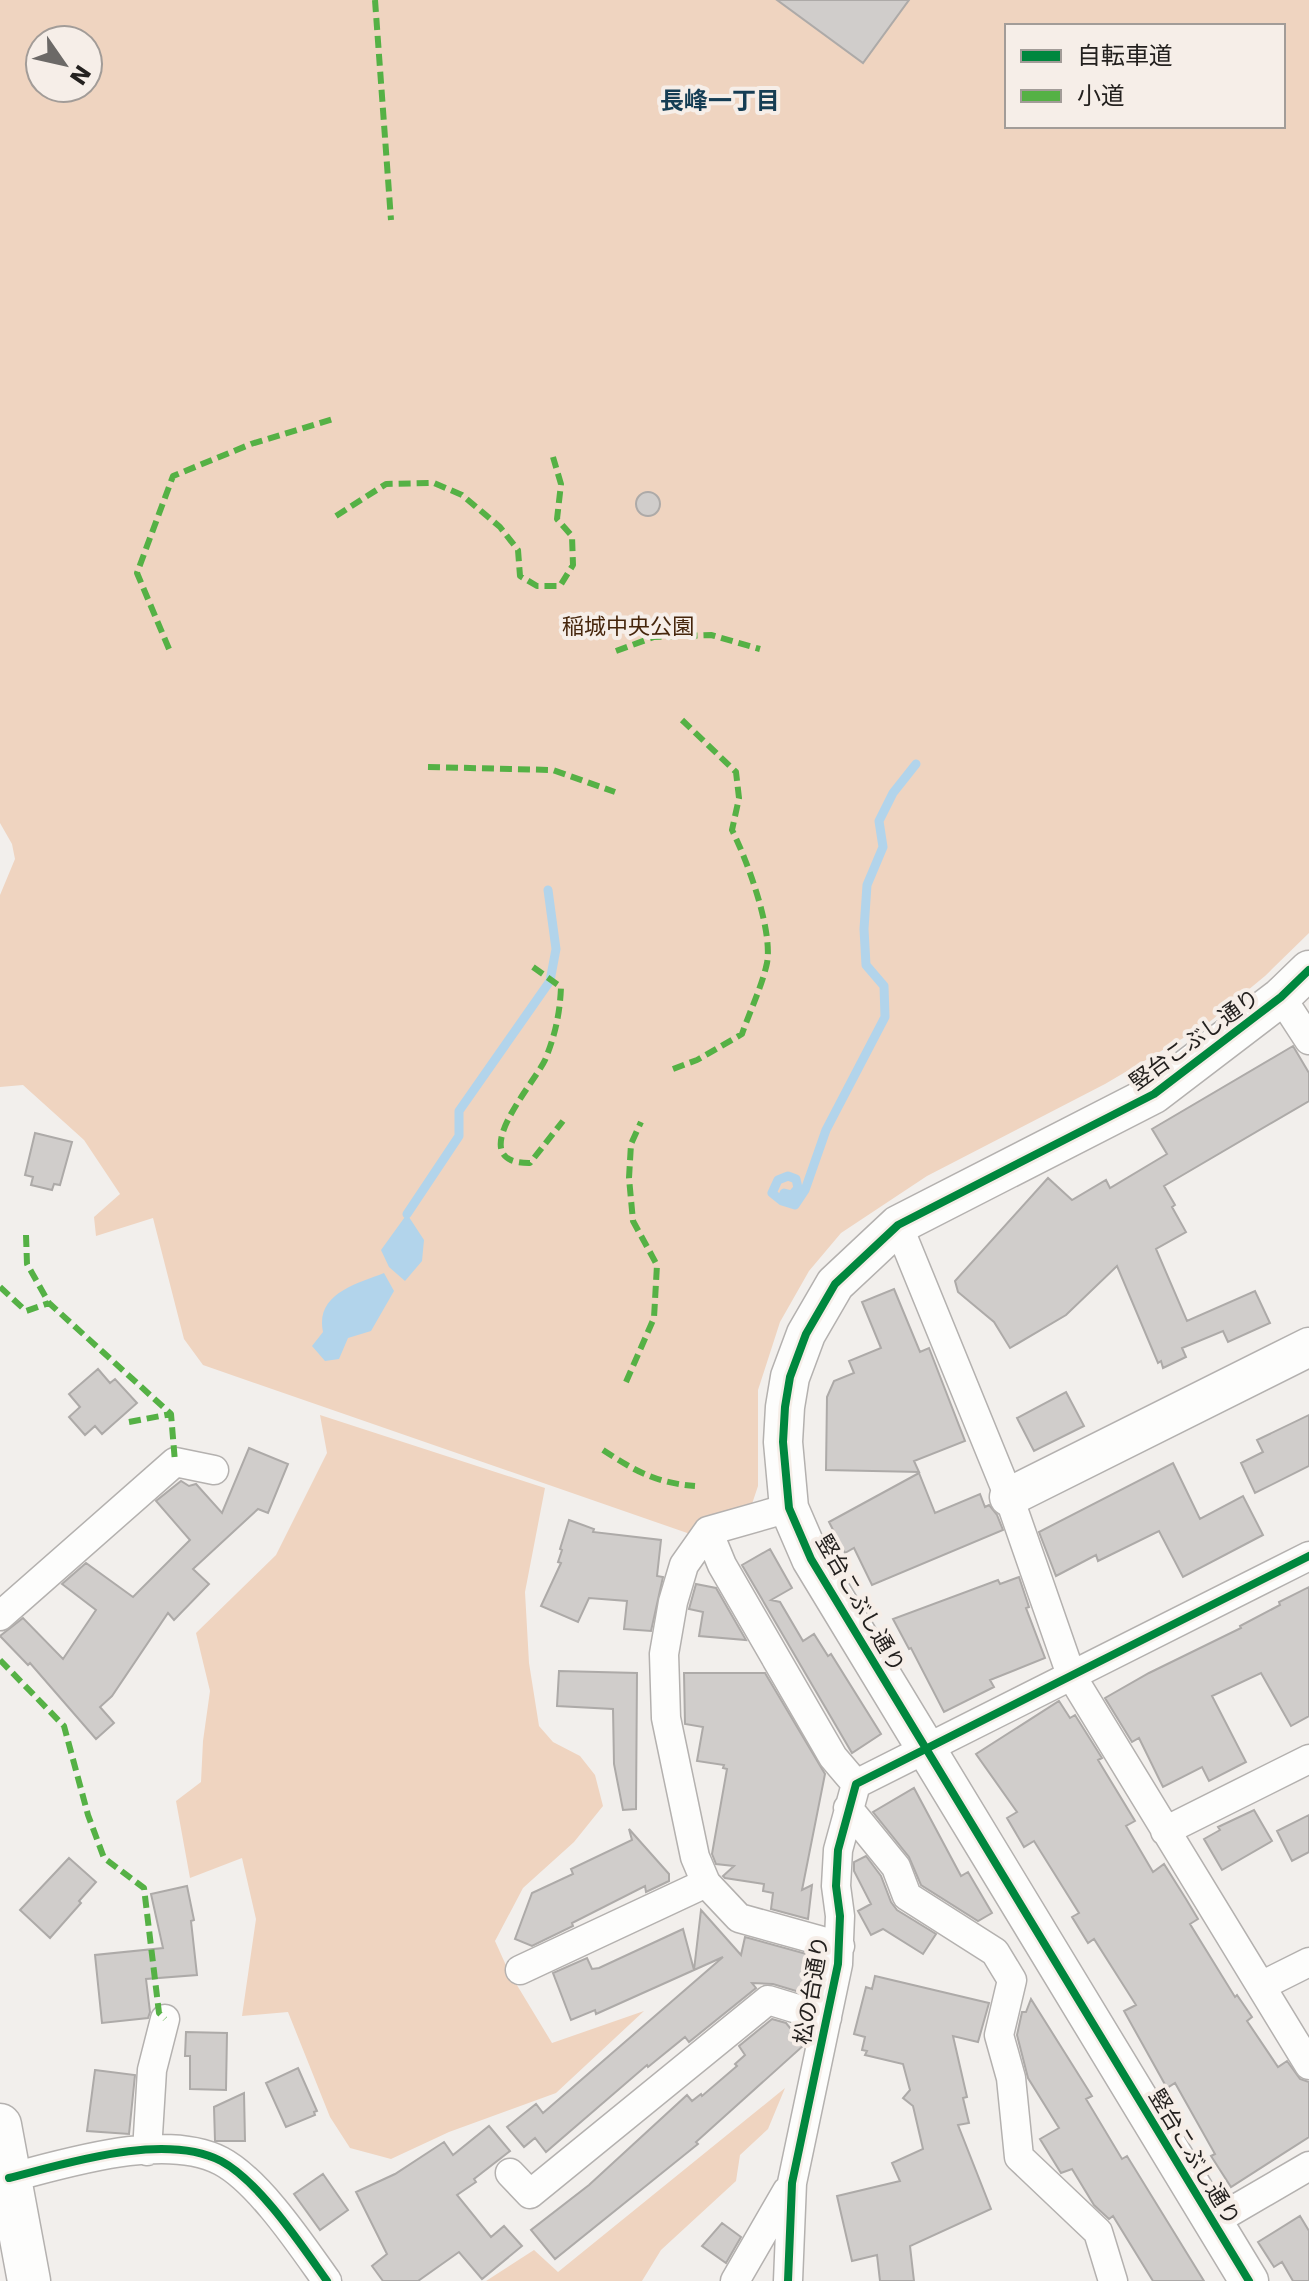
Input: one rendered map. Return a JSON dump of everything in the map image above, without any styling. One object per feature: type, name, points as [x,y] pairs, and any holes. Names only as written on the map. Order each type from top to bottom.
[{"type":"main road","points":[[0,2125],[29,2281]]},
{"type":"street","name":"竪台こぶし通り","points":[[1249,2281],[811,1559],[789,1508],[783,1442],[790,1377],[806,1334],[835,1284],[898,1225],[1154,1094],[1281,997],[1309,970]]},
{"type":"street","points":[[1281,997],[1309,1040]]},
{"type":"street","points":[[898,1225],[1009,1497],[1071,1675],[1309,2065]]},
{"type":"street","points":[[1009,1497],[1309,1347]]},
{"type":"street","points":[[0,1616],[175,1462],[214,1470]]},
{"type":"street","points":[[789,1508],[708,1531],[684,1565],[673,1602],[664,1654],[666,1718],[695,1857],[706,1883],[739,1918],[840,1946]]},
{"type":"street","points":[[708,1531],[722,1565],[852,1796],[896,1867],[907,1896],[995,1952],[1012,1980],[999,2035],[1011,2078],[1019,2157],[1098,2232],[1113,2281]]},
{"type":"street","points":[[852,1796],[927,1750],[1309,1556]]},
{"type":"street","points":[[1165,1831],[1309,1759]]},
{"type":"street","name":"松の台通り","points":[[788,2281],[792,2183],[840,1946],[838,1850],[852,1796]]},
{"type":"street","points":[[520,1970],[706,1883]]},
{"type":"street","points":[[1261,1986],[1309,1962]]},
{"type":"street","points":[[510,2173],[530,2194],[768,2000],[827,2018]]},
{"type":"street","points":[[147,2151],[152,2070],[165,2019]]},
{"type":"street","points":[[9,2178],[108,2154],[147,2151],[181,2150],[222,2162],[260,2195],[327,2281]]},
{"type":"street","points":[[1213,2222],[1309,2166]]},
{"type":"street","points":[[735,2281],[792,2183]]},
{"type":"green space","name":"稲城中央公園","points":[[0,0],[1309,0],[1309,933],[1265,976],[1207,1024],[1105,1084],[927,1176],[841,1233],[809,1271],[780,1322],[758,1390],[758,1486],[752,1504],[709,1518],[693,1535],[203,1365],[184,1339],[153,1218],[96,1236],[94,1217],[120,1194],[84,1140],[23,1085],[0,1087],[0,895],[15,859],[12,844],[0,823]]},
{"type":"green space","points":[[320,1415],[545,1488],[525,1592],[529,1663],[539,1726],[553,1742],[580,1756],[595,1775],[603,1806],[574,1842],[523,1888],[495,1941],[509,1972],[552,2043],[644,2011],[556,2093],[449,2132],[391,2159],[350,2148],[330,2117],[288,2012],[242,2016],[256,1919],[242,1858],[190,1878],[176,1801],[201,1782],[210,1691],[196,1633],[276,1555],[327,1453]]},
{"type":"green space","points":[[785,2088],[768,2129],[740,2155],[736,2181],[661,2250],[642,2281],[486,2281],[534,2250],[558,2272]]},
{"type":"water","points":[[407,1214],[424,1240],[422,1261],[405,1281],[389,1267],[381,1250]]},
{"type":"water","points":[[384,1273],[394,1291],[371,1331],[348,1338],[339,1359],[325,1361],[312,1346],[323,1332],[325,1308],[350,1286]]},
{"type":"building","points":[[777,0],[909,0],[863,63]]},
{"type":"building","points":[[648,492],[657,495],[660,504],[657,513],[648,516],[639,513],[636,504],[639,495]]},
{"type":"building","points":[[1293,1046],[1309,1073],[1309,1101],[1164,1186],[1186,1232],[1156,1249],[1187,1321],[1255,1291],[1270,1323],[1228,1342],[1223,1331],[1182,1348],[1186,1357],[1163,1368],[1161,1361],[1158,1363],[1117,1266],[1066,1315],[1010,1348],[994,1322],[958,1292],[955,1281],[1048,1178],[1072,1200],[1106,1180],[1110,1188],[1167,1154],[1152,1129]]},
{"type":"building","points":[[35,1133],[72,1142],[60,1185],[54,1184],[52,1190],[31,1185],[33,1177],[25,1175]]},
{"type":"building","points":[[894,1289],[920,1352],[929,1348],[965,1441],[914,1461],[919,1472],[826,1470],[827,1397],[834,1381],[854,1373],[849,1361],[881,1348],[862,1302]]},
{"type":"building","points":[[98,1369],[110,1383],[115,1379],[137,1403],[102,1434],[95,1426],[85,1435],[69,1417],[80,1407],[69,1394]]},
{"type":"building","points":[[1066,1392],[1084,1426],[1034,1451],[1017,1418]]},
{"type":"building","points":[[1309,1415],[1309,1466],[1255,1493],[1241,1463],[1263,1452],[1257,1440]]},
{"type":"building","points":[[249,1448],[288,1464],[268,1513],[258,1509],[193,1569],[209,1584],[174,1620],[168,1613],[112,1696],[100,1707],[114,1723],[96,1739],[30,1663],[28,1665],[0,1636],[23,1618],[63,1659],[96,1610],[62,1584],[86,1563],[133,1597],[190,1540],[156,1501],[181,1481],[189,1486],[196,1484],[222,1513]]},
{"type":"building","points":[[1173,1463],[1200,1519],[1243,1496],[1263,1535],[1183,1577],[1159,1531],[1098,1561],[1096,1555],[1056,1576],[1039,1532]]},
{"type":"building","points":[[919,1473],[935,1513],[980,1494],[985,1507],[989,1505],[997,1515],[1003,1530],[872,1585],[854,1548],[845,1553],[829,1522]]},
{"type":"building","points":[[569,1520],[594,1529],[593,1532],[661,1540],[657,1576],[663,1577],[651,1631],[624,1629],[627,1601],[589,1598],[578,1622],[541,1606],[561,1563],[558,1562],[560,1549]]},
{"type":"building","points":[[770,1549],[792,1588],[771,1600],[780,1602],[803,1641],[814,1634],[828,1656],[831,1654],[881,1734],[852,1753],[742,1565]]},
{"type":"building","points":[[1019,1577],[1029,1607],[1026,1608],[1045,1658],[990,1680],[994,1687],[944,1712],[893,1619],[998,1580],[1000,1584]]},
{"type":"building","points":[[696,1584],[716,1588],[746,1640],[699,1636],[703,1612],[689,1609]]},
{"type":"building","points":[[1309,1587],[1309,1716],[1291,1726],[1261,1673],[1212,1696],[1246,1762],[1209,1781],[1202,1767],[1163,1787],[1139,1738],[1132,1742],[1105,1698],[1241,1628],[1280,1605],[1279,1602]]},
{"type":"building","points":[[559,1671],[637,1673],[636,1809],[623,1810],[614,1764],[613,1709],[557,1706]]},
{"type":"building","points":[[684,1673],[765,1673],[825,1774],[802,1890],[812,1885],[808,1919],[771,1909],[773,1893],[763,1891],[764,1884],[725,1878],[723,1876],[734,1866],[716,1864],[712,1854],[727,1769],[723,1768],[724,1765],[697,1761],[703,1727],[685,1724]]},
{"type":"building","points":[[1059,1701],[1070,1718],[1075,1715],[1102,1758],[1098,1760],[1135,1821],[1126,1826],[1153,1872],[1164,1864],[1198,1919],[1190,1924],[1235,1997],[1237,1995],[1252,2017],[1247,2021],[1278,2067],[1287,2061],[1300,2079],[1309,2082],[1309,2137],[1231,2187],[1211,2156],[1215,2154],[1175,2083],[1167,2088],[1124,2011],[1136,2005],[1094,1939],[1088,1943],[1072,1917],[1079,1913],[1034,1841],[1024,1847],[1007,1818],[1017,1812],[976,1754]]},
{"type":"building","points":[[914,1788],[961,1876],[968,1872],[992,1913],[978,1921],[921,1885],[909,1857],[873,1812]]},
{"type":"building","points":[[1254,1810],[1272,1841],[1222,1870],[1204,1839],[1220,1830],[1218,1827]]},
{"type":"building","points":[[1309,1815],[1309,1852],[1292,1861],[1277,1831]]},
{"type":"building","points":[[629,1829],[669,1874],[669,1881],[646,1892],[645,1886],[532,1946],[515,1939],[532,1893],[573,1874],[571,1869],[632,1840]]},
{"type":"building","points":[[866,1856],[881,1876],[897,1910],[936,1934],[923,1954],[883,1929],[871,1935],[858,1911],[871,1904],[854,1871],[854,1862]]},
{"type":"building","points":[[69,1858],[96,1882],[50,1938],[20,1910]]},
{"type":"building","points":[[187,1886],[194,1920],[191,1921],[197,1975],[146,1979],[148,2018],[102,2023],[95,1955],[163,1948],[151,1894]]},
{"type":"building","points":[[701,1910],[741,1955],[745,1937],[821,1958],[821,1963],[812,1968],[806,1994],[773,1984],[752,1983],[756,1988],[689,2042],[685,2037],[647,2065],[546,2152],[535,2138],[524,2147],[507,2127],[536,2104],[543,2113],[723,1957],[596,2014],[595,2010],[571,2020],[553,1973],[587,1958],[592,1969],[599,1968],[683,1929],[694,1970]]},
{"type":"building","points":[[875,1976],[989,2003],[978,2042],[953,2036],[967,2097],[963,2098],[969,2123],[958,2125],[991,2209],[910,2246],[914,2281],[880,2281],[877,2255],[852,2261],[837,2196],[900,2181],[892,2163],[923,2149],[913,2106],[903,2098],[910,2090],[903,2064],[865,2055],[867,2051],[862,2050],[865,2037],[854,2034],[866,1987],[872,1989]]},
{"type":"building","points":[[1031,1999],[1092,2096],[1086,2099],[1122,2159],[1127,2156],[1204,2281],[1153,2281],[1113,2216],[1109,2219],[1094,2205],[1072,2169],[1061,2173],[1040,2139],[1059,2128],[1028,2078],[1017,2035],[1022,2012],[1026,2012]]},
{"type":"building","points":[[772,2019],[786,2023],[804,2045],[696,2142],[698,2144],[555,2259],[531,2230],[589,2185],[687,2095],[692,2101],[702,2096],[737,2066],[735,2064],[745,2055],[739,2046]]},
{"type":"building","points":[[186,2032],[227,2033],[226,2090],[190,2089],[190,2056],[185,2056]]},
{"type":"building","points":[[298,2068],[317,2111],[315,2115],[286,2127],[266,2083]]},
{"type":"building","points":[[95,2070],[135,2075],[129,2134],[87,2131]]},
{"type":"building","points":[[244,2093],[245,2141],[215,2141],[214,2107]]},
{"type":"building","points":[[489,2126],[510,2151],[457,2195],[491,2237],[504,2226],[522,2246],[482,2279],[459,2252],[418,2281],[383,2281],[372,2266],[387,2254],[356,2192],[395,2174],[444,2142],[453,2155]]},
{"type":"building","points":[[323,2174],[348,2210],[320,2230],[294,2194]]},
{"type":"building","points":[[1300,2216],[1309,2231],[1309,2281],[1293,2281],[1282,2262],[1274,2267],[1258,2242]]},
{"type":"building","points":[[722,2223],[741,2237],[726,2263],[702,2246]]},
{"type":"waterway","points":[[784,1193],[792,1195],[798,1188],[796,1179],[788,1176],[778,1180],[772,1193],[782,1201],[795,1205],[805,1190],[826,1130],[885,1017],[884,986],[866,965],[864,929],[867,885],[883,847],[879,821],[893,793],[916,764]]},
{"type":"waterway","points":[[407,1214],[459,1136],[459,1111],[550,981],[556,949],[548,890]]},
{"type":"marked path","points":[[375,0],[391,220]]},
{"type":"marked path","points":[[169,649],[137,573],[173,476],[251,444],[333,419]]},
{"type":"marked path","points":[[336,516],[386,484],[434,483],[462,495],[500,527],[518,550],[520,576],[537,586],[560,586],[573,565],[572,536],[557,519],[561,484],[553,457]]},
{"type":"marked path","points":[[616,651],[654,637],[711,635],[760,649]]},
{"type":"marked path","points":[[673,1069],[697,1060],[742,1034],[765,972],[768,949],[763,914],[732,830],[739,798],[736,772],[682,720]]},
{"type":"marked path","points":[[428,767],[553,770],[615,792]]},
{"type":"marked path","points":[[533,967],[561,987],[558,1015],[545,1060],[508,1121],[502,1137],[502,1151],[510,1160],[530,1163],[563,1121]]},
{"type":"marked path","points":[[626,1382],[654,1318],[657,1265],[633,1221],[629,1178],[631,1144],[641,1122]]},
{"type":"marked path","points":[[26,1235],[27,1264],[49,1303],[171,1414],[175,1462]]},
{"type":"marked path","points":[[0,1287],[26,1311],[49,1303]]},
{"type":"marked path","points":[[129,1422],[171,1414]]},
{"type":"marked path","points":[[603,1450],[646,1475],[695,1486]]},
{"type":"marked path","points":[[0,1660],[64,1726],[88,1815],[104,1858],[144,1888],[159,2013],[165,2019]]},
{"type":"cycle path","points":[[1249,2281],[811,1559],[789,1508],[783,1442],[790,1377],[806,1334],[835,1284],[898,1225],[1154,1094],[1281,997],[1309,970]]},
{"type":"cycle path","points":[[788,2281],[792,2183],[838,1964],[838,1850],[856,1784],[1309,1556]]},
{"type":"cycle path","points":[[9,2178],[116,2153],[172,2149],[198,2153],[221,2161],[250,2183],[279,2215],[327,2281]]},
{"type":"district","name":"長峰一丁目","points":[[720,101]]}]
